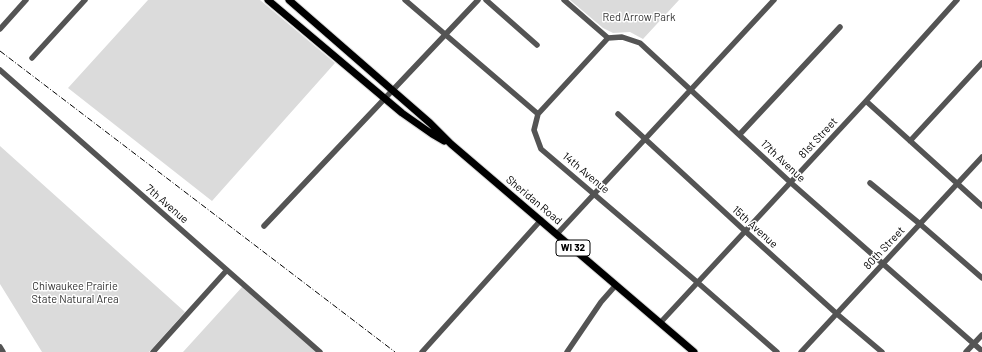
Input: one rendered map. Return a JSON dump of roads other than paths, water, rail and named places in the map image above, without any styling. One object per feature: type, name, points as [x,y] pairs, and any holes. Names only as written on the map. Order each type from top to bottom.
[{"type":"main road","name":"Sheridan Road","points":[[268,0],[385,99],[432,134],[451,144]]},
{"type":"main road","name":"Sheridan Road","points":[[289,0],[430,122],[451,144],[694,352]]},
{"type":"street","points":[[0,29],[26,0]]},
{"type":"street","points":[[32,58],[84,0]]},
{"type":"street","points":[[406,0],[538,114],[608,38],[564,0]]},
{"type":"street","points":[[264,226],[478,0]]},
{"type":"street","points":[[486,0],[537,45]]},
{"type":"street","points":[[557,234],[774,0]]},
{"type":"street","name":"81st Street","points":[[660,323],[866,101],[957,0]]},
{"type":"street","points":[[740,134],[840,27]]},
{"type":"street","name":"17th Avenue","points":[[608,38],[622,37],[640,43],[740,134],[790,182],[982,351]]},
{"type":"street","points":[[910,141],[982,63]]},
{"type":"street","name":"7th Avenue","points":[[0,70],[320,352]]},
{"type":"street","points":[[866,101],[982,206]]},
{"type":"street","name":"14th Avenue","points":[[538,114],[534,130],[541,149],[698,282],[777,352]]},
{"type":"street","name":"15th Avenue","points":[[618,114],[837,314],[882,352]]},
{"type":"street","name":"80th Street","points":[[801,352],[982,157]]},
{"type":"street","points":[[870,183],[982,278]]},
{"type":"street","points":[[422,352],[541,220]]},
{"type":"street","points":[[153,352],[227,270]]},
{"type":"street","points":[[567,352],[601,302],[616,285]]},
{"type":"street","points":[[966,352],[982,335]]},
{"type":"street","points":[[0,347],[3,352]]},
{"type":"railway","points":[[0,51],[395,352]]},
{"type":"park label","name":"Red Arrow Park","points":[[639,17]]},
{"type":"park label","name":"Chiwaukee Prairie State Natural Area","points":[[75,292]]}]
